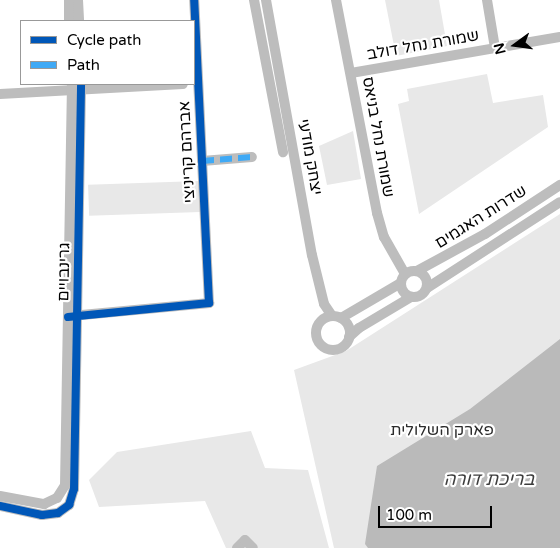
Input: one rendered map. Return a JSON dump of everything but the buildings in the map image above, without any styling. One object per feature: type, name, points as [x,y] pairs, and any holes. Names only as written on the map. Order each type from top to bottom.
[{"type":"street","points":[[69,0],[70,20]]},
{"type":"street","points":[[78,0],[79,20]]},
{"type":"street","name":"אברהם קריניצי","points":[[194,0],[194,20]]},
{"type":"street","name":"יצחק מודעי","points":[[254,0],[283,152]]},
{"type":"street","name":"יצחק מודעי","points":[[266,0],[316,273],[324,304],[337,317]]},
{"type":"street","name":"שמורת נחל בניאס","points":[[336,0],[377,213],[385,239],[403,278]]},
{"type":"street","points":[[487,0],[495,48]]},
{"type":"street","name":"שמורת נחל דולב","points":[[351,73],[560,37]]},
{"type":"street","name":"אברהם קריניצי","points":[[72,316],[209,303],[195,41]]},
{"type":"street","points":[[263,52],[277,61]]},
{"type":"street","points":[[0,94],[76,87],[147,85]]},
{"type":"street","name":"גרינבויים","points":[[0,496],[44,504],[57,498],[65,485],[72,316],[76,87]]},
{"type":"street","points":[[202,160],[252,157]]},
{"type":"street","name":"שדרות האגמים","points":[[417,271],[477,238],[560,186]]},
{"type":"street","name":"שדרות האגמים","points":[[427,288],[560,202]]},
{"type":"street","points":[[417,271],[426,278],[427,288],[423,294],[411,297],[359,328],[338,349],[329,350],[320,344],[316,335],[318,324],[337,317],[403,278],[417,271]]},
{"type":"street","points":[[403,278],[403,292],[411,297]]},
{"type":"street","name":"גרינבויים","points":[[0,506],[42,514],[58,514],[69,505],[74,489],[72,316]]},
{"type":"street","points":[[337,317],[349,329],[349,337]]},
{"type":"street","points":[[237,548],[245,540],[253,548]]},
{"type":"green space","points":[[385,0],[439,0],[447,46],[396,56]]},
{"type":"green space","points":[[487,74],[493,103],[543,95],[548,127],[419,214],[398,104],[409,101],[407,89]]},
{"type":"green space","points":[[353,131],[361,179],[327,185],[319,146]]},
{"type":"green space","points":[[199,181],[200,212],[89,216],[88,185]]},
{"type":"green space","name":"פארק השלולית","points":[[560,214],[560,548],[334,548],[294,370],[346,351]]},
{"type":"green space","points":[[251,431],[265,468],[308,470],[329,548],[226,548],[205,501],[99,507],[89,480],[117,452]]},
{"type":"water","name":"בריכת דורה","points":[[560,339],[560,548],[368,548],[365,544],[377,466],[470,409]]},
{"type":"marked path","points":[[202,161],[252,157]]},
{"type":"cycle path","points":[[194,0],[195,20]]},
{"type":"cycle path","points":[[68,317],[209,303],[195,20]]},
{"type":"cycle path","points":[[0,506],[42,515],[58,513],[69,505],[74,489],[81,85]]}]
